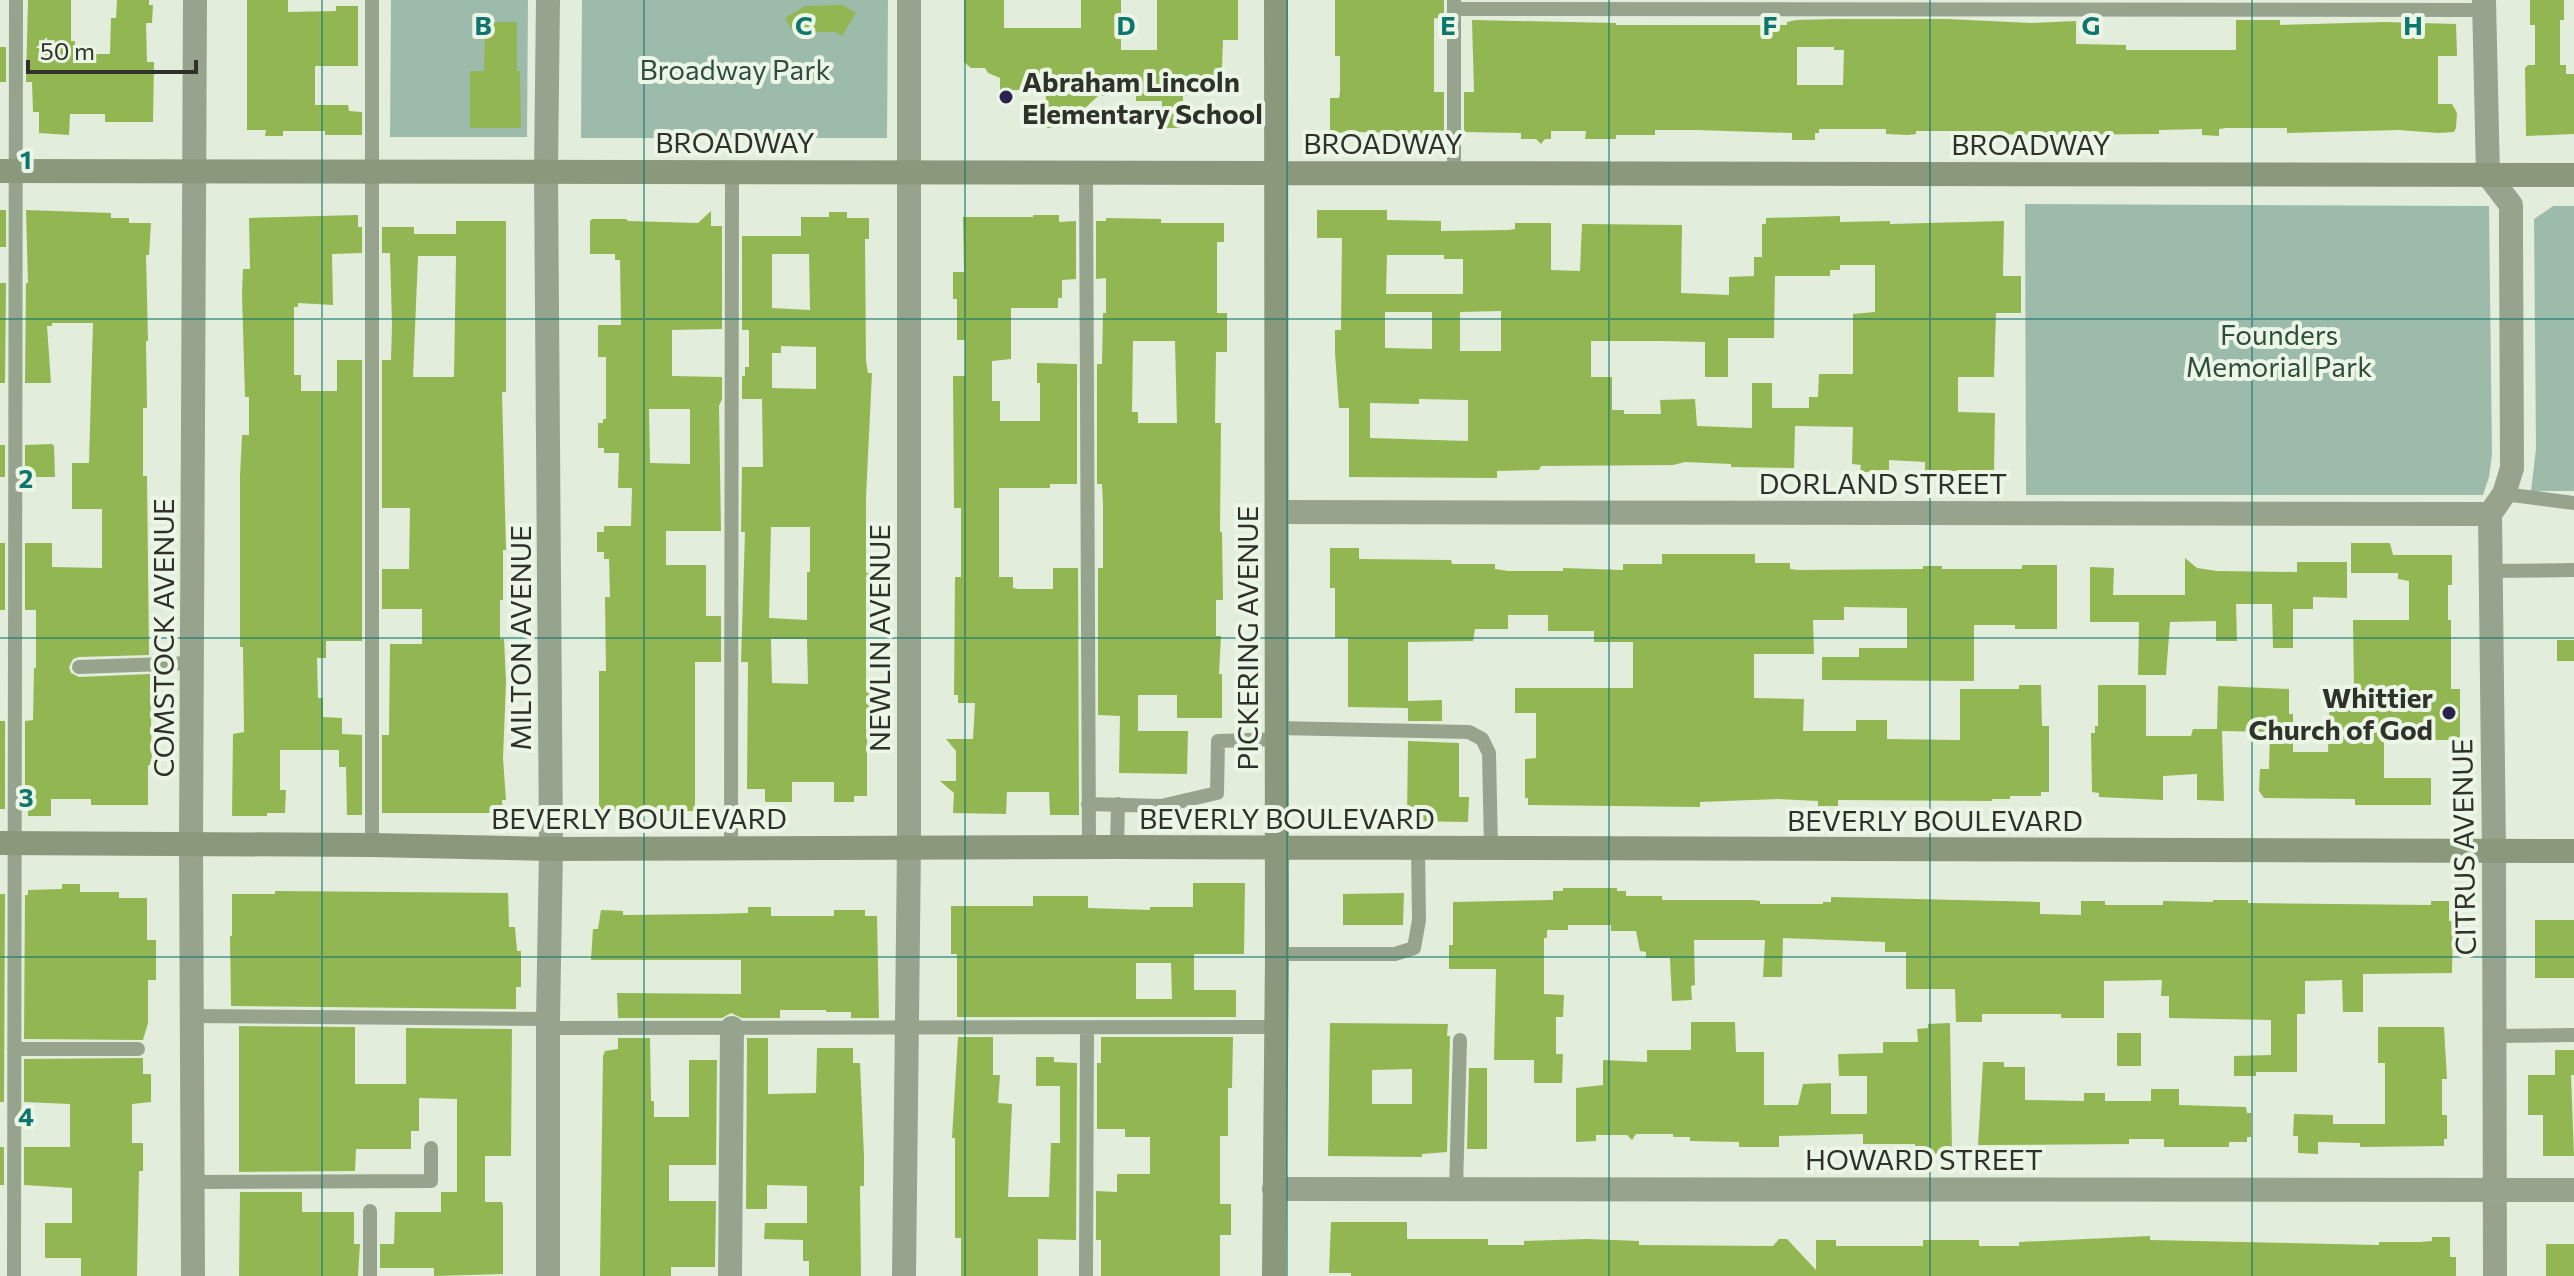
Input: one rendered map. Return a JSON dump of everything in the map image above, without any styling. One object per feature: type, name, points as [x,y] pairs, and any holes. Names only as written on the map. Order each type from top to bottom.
[{"type":"street","name":"COMSTOCK AVENUE","points":[[193,1276],[191,843],[195,0]]},
{"type":"street","name":"MILTON AVENUE","points":[[548,0],[546,172],[551,849],[548,1276]]},
{"type":"street","name":"NEWLIN AVENUE","points":[[904,1276],[909,847],[909,0]]},
{"type":"street","name":"PICKERING AVENUE","points":[[1274,1276],[1278,848],[1276,0]]},
{"type":"street","points":[[2484,5],[2488,175],[2511,205],[2512,468],[2504,494],[2490,514]]},
{"type":"street","name":"BROADWAY","points":[[8,171],[2574,175]]},
{"type":"street","name":"DORLAND STREET","points":[[1277,512],[2490,514]]},
{"type":"street","name":"CITRUS AVENUE","points":[[2490,514],[2495,1276]]},
{"type":"street","name":"BEVERLY BOULEVARD","points":[[7,843],[551,849],[1117,847],[2574,851]]},
{"type":"street","points":[[730,1276],[732,1028]]},
{"type":"street","name":"HOWARD STREET","points":[[1274,1189],[2574,1190]]},
{"type":"lane","points":[[14,1276],[14,1049],[7,843],[8,171],[16,0]]},
{"type":"lane","points":[[372,0],[372,845]]},
{"type":"lane","points":[[1454,173],[1454,4],[2484,5]]},
{"type":"lane","points":[[731,848],[732,172]]},
{"type":"lane","points":[[1086,173],[1089,847]]},
{"type":"lane","points":[[2504,494],[2574,503]]},
{"type":"lane","points":[[2489,571],[2574,570]]},
{"type":"lane","points":[[79,667],[192,663]]},
{"type":"lane","points":[[1088,804],[1161,806],[1217,793],[1218,741],[1278,733],[1469,732],[1482,739],[1489,753],[1491,848]]},
{"type":"lane","points":[[1117,847],[1118,804]]},
{"type":"lane","points":[[1277,954],[1395,954],[1414,948],[1419,920],[1418,848]]},
{"type":"lane","points":[[192,1016],[732,1028],[1276,1027]]},
{"type":"lane","points":[[1086,1276],[1087,1028]]},
{"type":"lane","points":[[2494,1036],[2574,1035]]},
{"type":"lane","points":[[1456,1189],[1460,1040]]},
{"type":"lane","points":[[14,1049],[138,1049]]},
{"type":"lane","points":[[193,1182],[431,1181],[431,1148]]},
{"type":"lane","points":[[370,1211],[370,1276]]},
{"type":"green space","points":[[391,0],[528,0],[527,137],[390,137]]},
{"type":"green space","name":"Broadway Park","points":[[582,0],[888,0],[887,138],[581,138]]},
{"type":"green space","name":"Founders Memorial Park","points":[[2025,204],[2489,206],[2492,455],[2483,495],[2026,495]]},
{"type":"green space","points":[[2553,206],[2574,206],[2574,491],[2531,491],[2536,449],[2534,219]]},
{"type":"building","points":[[28,0],[71,0],[71,41],[75,41],[75,54],[110,54],[111,18],[116,18],[117,0],[149,0],[149,5],[153,5],[152,23],[146,23],[147,62],[154,62],[153,122],[105,122],[105,114],[70,114],[69,135],[39,133],[39,112],[33,112],[32,82],[26,82]]},
{"type":"building","points":[[247,0],[288,0],[288,12],[336,11],[336,6],[358,6],[358,66],[315,66],[315,105],[348,105],[349,111],[362,112],[362,135],[283,131],[283,136],[265,136],[266,130],[247,130]]},
{"type":"building","points":[[964,0],[1004,0],[1004,28],[1081,28],[1081,0],[1121,0],[1121,50],[1157,50],[1157,0],[1238,0],[1238,40],[1223,40],[1221,93],[1187,93],[1183,96],[1183,128],[1162,128],[1162,101],[1136,101],[1136,96],[1098,96],[1085,108],[1085,128],[1046,128],[1046,90],[1000,90],[1000,78],[988,73],[985,68],[971,68],[964,62]]},
{"type":"building","points":[[1335,0],[1444,0],[1444,19],[1434,18],[1434,92],[1444,92],[1444,134],[1330,133],[1330,98],[1339,98],[1340,92],[1340,56],[1335,56]]},
{"type":"building","points":[[2530,0],[2564,0],[2564,20],[2560,20],[2560,65],[2566,65],[2566,74],[2574,74],[2574,134],[2526,136],[2525,68],[2535,65],[2535,25],[2530,25]]},
{"type":"building","points":[[843,5],[856,13],[842,36],[835,32],[805,32],[796,37],[785,18],[805,6]]},
{"type":"building","points":[[1472,20],[1616,25],[1787,25],[1787,22],[2076,21],[2076,44],[2126,45],[2126,50],[2236,50],[2236,20],[2280,20],[2280,25],[2385,22],[2456,24],[2457,56],[2438,56],[2438,104],[2452,104],[2457,113],[2456,128],[2454,132],[2438,133],[2399,130],[2287,133],[2287,128],[2226,128],[2219,129],[2219,136],[2202,135],[2202,129],[2159,130],[2159,134],[2034,135],[1996,134],[1996,131],[1916,131],[1916,134],[1908,135],[1886,134],[1886,129],[1819,129],[1815,140],[1792,140],[1792,133],[1696,130],[1655,130],[1655,135],[1585,139],[1586,131],[1551,131],[1551,139],[1545,139],[1541,144],[1536,139],[1521,139],[1521,133],[1464,132],[1464,92],[1474,92]],"holes":[[[1797,47],[1834,47],[1834,50],[1844,50],[1843,85],[1797,85]]]},
{"type":"building","points":[[485,22],[517,22],[521,128],[470,128],[470,71],[484,71]]},
{"type":"building","points":[[0,47],[6,47],[6,82],[0,82]]},
{"type":"building","points":[[0,210],[6,210],[6,247],[0,247]]},
{"type":"building","points":[[26,210],[111,213],[111,218],[129,218],[129,223],[151,223],[149,255],[146,255],[147,408],[143,408],[149,655],[79,657],[73,659],[69,667],[71,673],[79,677],[150,674],[152,765],[148,765],[148,805],[91,805],[91,799],[51,799],[51,816],[28,816],[28,809],[25,809],[25,721],[33,720],[36,610],[25,610],[25,543],[52,543],[52,567],[102,568],[102,509],[72,509],[72,463],[89,463],[93,323],[52,323],[52,326],[47,326],[51,383],[25,383],[28,283]]},
{"type":"building","points":[[1317,210],[1387,210],[1387,220],[1441,221],[1441,231],[1508,230],[1515,229],[1515,223],[1551,223],[1551,270],[1580,271],[1582,224],[1682,225],[1681,293],[1729,295],[1729,277],[1754,276],[1754,257],[1762,257],[1762,224],[1766,224],[1766,218],[1840,216],[1840,222],[1890,221],[1890,224],[2004,221],[2003,276],[2021,276],[2021,313],[1996,313],[1994,377],[1958,377],[1958,412],[1995,413],[1994,471],[1925,471],[1925,462],[1889,460],[1889,472],[1860,472],[1861,465],[1852,464],[1853,427],[1795,426],[1794,468],[1731,467],[1731,464],[1685,462],[1673,465],[1541,466],[1539,470],[1497,471],[1497,478],[1349,477],[1349,408],[1339,408],[1335,353],[1335,330],[1341,330],[1342,238],[1317,238]],"holes":[[[1387,255],[1444,255],[1444,259],[1463,259],[1463,294],[1386,294]],[[1840,265],[1875,265],[1875,312],[1853,314],[1853,374],[1819,374],[1818,397],[1809,397],[1809,408],[1772,408],[1772,383],[1752,383],[1752,428],[1697,426],[1695,399],[1660,400],[1661,414],[1624,414],[1624,410],[1612,410],[1612,377],[1591,377],[1591,341],[1705,342],[1705,377],[1728,377],[1728,338],[1774,338],[1775,276],[1830,276],[1830,270],[1840,270]],[[1501,311],[1501,351],[1460,351],[1460,312]],[[1385,312],[1432,312],[1432,349],[1385,348]],[[1419,399],[1468,400],[1468,441],[1370,438],[1370,403],[1419,404]]]},
{"type":"building","points":[[711,211],[711,226],[722,226],[722,329],[672,330],[672,376],[722,377],[719,406],[721,531],[666,531],[666,565],[706,565],[706,616],[721,616],[721,662],[695,662],[695,811],[599,811],[599,671],[606,671],[605,597],[610,597],[609,559],[604,559],[604,552],[597,552],[597,532],[604,532],[604,526],[631,526],[632,488],[618,488],[619,453],[604,453],[604,448],[598,448],[598,423],[606,419],[606,357],[598,357],[598,325],[621,325],[620,260],[615,260],[615,254],[590,254],[590,221],[626,219],[698,223]],"holes":[[[649,409],[690,409],[690,464],[650,463]]]},
{"type":"building","points":[[829,212],[847,212],[847,218],[869,218],[869,239],[865,239],[866,361],[868,373],[872,373],[866,497],[866,573],[869,573],[869,597],[866,597],[866,678],[869,693],[867,796],[854,796],[854,802],[834,802],[834,782],[792,782],[792,802],[765,802],[765,789],[747,789],[748,662],[741,662],[745,532],[741,532],[742,467],[763,467],[762,399],[742,399],[742,376],[745,376],[745,367],[749,367],[749,330],[742,330],[742,236],[801,236],[801,217],[829,217]],"holes":[[[772,254],[809,254],[810,310],[772,308]],[[781,346],[816,347],[816,389],[772,388],[772,353],[781,353]],[[771,527],[810,527],[807,620],[769,618]],[[771,639],[807,639],[808,684],[772,683]]]},
{"type":"building","points":[[358,215],[358,227],[362,227],[362,253],[332,254],[333,305],[298,303],[298,307],[294,307],[294,375],[301,375],[301,391],[337,391],[337,360],[362,360],[362,641],[326,641],[326,658],[317,658],[318,698],[323,698],[323,717],[342,718],[342,734],[362,735],[362,815],[347,815],[346,767],[339,767],[339,750],[280,750],[280,790],[286,790],[285,813],[232,816],[233,734],[244,732],[243,647],[240,647],[240,476],[242,435],[249,435],[242,294],[243,269],[250,269],[249,218]]},
{"type":"building","points":[[1059,215],[1059,222],[1076,221],[1076,279],[1062,280],[1062,298],[1058,298],[1058,308],[1011,308],[1011,359],[992,361],[992,401],[1000,401],[1000,421],[1040,421],[1037,363],[1077,364],[1077,484],[1050,484],[1050,488],[999,488],[999,577],[1013,577],[1013,588],[1053,589],[1053,568],[1078,568],[1079,815],[1050,815],[1049,792],[1007,792],[1006,814],[953,813],[954,793],[940,781],[956,781],[956,751],[946,739],[973,739],[975,703],[958,703],[958,695],[954,695],[955,577],[961,577],[961,508],[954,508],[953,376],[965,376],[965,340],[957,340],[957,299],[953,299],[953,272],[964,272],[963,217]]},
{"type":"building","points":[[1106,218],[1161,219],[1161,223],[1224,223],[1224,242],[1217,242],[1217,313],[1227,313],[1227,352],[1216,352],[1215,423],[1221,423],[1223,600],[1216,600],[1216,636],[1221,636],[1219,674],[1222,674],[1222,718],[1177,718],[1177,695],[1138,695],[1138,731],[1188,731],[1187,774],[1119,773],[1120,716],[1098,715],[1098,568],[1103,568],[1103,504],[1102,484],[1097,484],[1097,364],[1102,364],[1106,278],[1096,279],[1096,221],[1106,221]],"holes":[[[1133,341],[1175,341],[1177,423],[1138,423],[1138,412],[1132,412]]]},
{"type":"building","points":[[456,221],[506,221],[506,392],[502,392],[506,550],[503,550],[500,639],[504,639],[506,682],[503,758],[506,800],[502,800],[503,813],[382,813],[382,735],[389,735],[390,644],[422,644],[422,609],[382,609],[382,569],[409,569],[410,508],[382,508],[382,360],[391,360],[392,325],[390,253],[382,253],[382,227],[414,227],[414,234],[456,234]],"holes":[[[418,256],[456,256],[454,377],[413,377]]]},
{"type":"building","points":[[0,283],[6,283],[5,383],[0,383]]},
{"type":"building","points":[[52,444],[55,477],[25,477],[25,445]]},
{"type":"building","points":[[0,445],[5,445],[5,477],[0,477]]},
{"type":"building","points":[[0,543],[5,543],[5,610],[0,610]]},
{"type":"building","points":[[2351,543],[2390,543],[2393,555],[2452,555],[2448,620],[2451,620],[2451,689],[2460,689],[2460,740],[2431,740],[2431,732],[2384,732],[2384,778],[2431,778],[2431,805],[2355,805],[2355,799],[2264,798],[2259,791],[2260,769],[2269,769],[2270,732],[2222,731],[2224,801],[2197,800],[2197,774],[2163,776],[2163,800],[2099,797],[2099,793],[2092,792],[2091,733],[2095,733],[2095,726],[2098,726],[2098,685],[2146,685],[2146,736],[2191,736],[2193,729],[2217,729],[2218,686],[2289,689],[2289,714],[2293,714],[2293,752],[2328,752],[2330,690],[2354,689],[2353,620],[2409,620],[2409,581],[2398,579],[2398,573],[2351,573]]},
{"type":"building","points":[[1330,548],[1359,548],[1359,559],[1451,560],[1452,564],[1495,564],[1495,569],[1508,571],[1563,571],[1563,568],[1623,570],[1623,564],[1662,564],[1662,554],[1755,554],[1755,563],[1790,563],[1790,569],[1798,570],[1923,569],[1923,566],[1942,566],[1942,569],[2022,569],[2022,565],[2057,565],[2057,629],[1974,625],[1974,681],[1822,680],[1822,657],[1859,657],[1859,648],[1907,648],[1907,608],[1844,607],[1844,620],[1813,620],[1814,654],[1754,654],[1754,698],[1804,699],[1803,731],[1856,731],[1856,720],[1887,720],[1887,739],[1960,740],[1960,689],[2019,689],[2019,685],[2041,685],[2042,726],[2049,726],[2049,792],[2041,792],[2041,796],[2010,796],[2010,799],[1992,801],[1838,800],[1838,806],[1818,806],[1818,801],[1778,799],[1700,802],[1700,807],[1528,805],[1528,798],[1525,798],[1525,759],[1536,758],[1536,713],[1515,713],[1515,688],[1633,688],[1633,642],[1594,642],[1594,631],[1548,631],[1548,615],[1508,615],[1508,629],[1475,629],[1473,641],[1408,642],[1408,708],[1348,707],[1348,638],[1335,638],[1335,588],[1330,588]]},
{"type":"building","points":[[2185,558],[2197,568],[2217,571],[2297,572],[2297,562],[2347,562],[2347,598],[2313,597],[2313,609],[2293,609],[2293,648],[2273,648],[2272,604],[2236,604],[2237,641],[2216,641],[2216,621],[2170,622],[2166,675],[2138,675],[2139,622],[2090,622],[2090,567],[2114,568],[2113,595],[2185,595]]},
{"type":"building","points":[[2557,640],[2574,640],[2574,661],[2557,661]]},
{"type":"building","points":[[1442,700],[1442,721],[1408,721],[1408,701]]},
{"type":"building","points":[[0,721],[5,721],[5,809],[0,809]]},
{"type":"building","points":[[1408,741],[1459,743],[1459,797],[1469,797],[1468,822],[1407,821]]},
{"type":"building","points":[[1193,883],[1245,883],[1244,954],[1194,954],[1194,990],[1236,990],[1236,1017],[957,1017],[957,954],[951,954],[951,906],[1033,906],[1033,896],[1088,896],[1088,908],[1150,910],[1150,907],[1193,907]],"holes":[[[1136,963],[1171,963],[1172,999],[1136,999]]]},
{"type":"building","points":[[62,884],[80,884],[80,892],[119,892],[119,898],[147,898],[147,940],[156,940],[156,980],[148,980],[148,1023],[143,1040],[24,1039],[25,895],[28,895],[28,890],[62,889]]},
{"type":"building","points":[[1563,888],[1617,888],[1617,891],[1626,891],[1626,896],[1662,896],[1662,900],[1752,900],[1760,901],[1760,904],[1823,904],[1831,902],[1831,897],[2040,902],[2040,914],[2081,915],[2081,901],[2105,901],[2105,905],[2248,900],[2248,903],[2431,905],[2431,901],[2449,901],[2449,921],[2453,921],[2452,973],[2363,974],[2363,1012],[2343,1012],[2342,980],[2305,981],[2305,1014],[2297,1014],[2297,1072],[2256,1072],[2256,1076],[2234,1076],[2234,1056],[2271,1055],[2271,1020],[2169,1018],[2169,996],[2161,996],[2162,980],[2104,981],[2104,1018],[2061,1018],[2061,1014],[1982,1014],[1982,1022],[1956,1022],[1955,989],[1906,989],[1906,952],[1885,952],[1885,942],[1783,938],[1782,977],[1763,977],[1765,940],[1694,940],[1695,985],[1691,986],[1692,1000],[1672,1001],[1670,958],[1646,958],[1646,952],[1640,951],[1636,931],[1611,931],[1611,925],[1568,925],[1568,930],[1547,930],[1547,938],[1544,938],[1544,994],[1564,995],[1563,1017],[1556,1017],[1556,1054],[1563,1054],[1562,1083],[1534,1083],[1534,1060],[1494,1060],[1496,969],[1449,969],[1449,945],[1453,945],[1453,902],[1553,900],[1553,891],[1563,891]]},
{"type":"building","points":[[275,891],[508,893],[509,927],[515,927],[517,951],[521,951],[521,987],[516,987],[516,1009],[231,1006],[232,894],[275,894]]},
{"type":"building","points":[[1404,893],[1403,925],[1343,925],[1343,894]]},
{"type":"building","points":[[0,894],[5,894],[4,1102],[0,1102]]},
{"type":"building","points":[[748,907],[771,907],[771,916],[834,916],[834,910],[865,910],[865,916],[877,916],[879,1018],[851,1018],[851,1012],[780,1010],[780,1018],[742,1018],[731,1013],[722,1018],[618,1018],[617,993],[741,994],[741,960],[591,960],[593,929],[598,929],[601,910],[623,911],[623,915],[712,914],[748,913]]},
{"type":"building","points":[[2535,920],[2574,920],[2574,978],[2535,978]]},
{"type":"building","points":[[1691,1022],[1735,1022],[1736,1052],[1764,1052],[1764,1105],[1798,1105],[1803,1084],[1831,1083],[1831,1114],[1867,1114],[1867,1076],[1839,1076],[1838,1054],[1883,1053],[1883,1042],[1918,1042],[1917,1029],[1928,1028],[1928,1024],[1950,1023],[1952,1153],[1915,1155],[1915,1144],[1863,1144],[1863,1134],[1779,1136],[1779,1147],[1739,1147],[1739,1142],[1690,1141],[1690,1137],[1673,1137],[1673,1134],[1636,1134],[1632,1140],[1627,1135],[1596,1135],[1596,1141],[1576,1142],[1576,1088],[1603,1085],[1603,1060],[1647,1062],[1647,1050],[1691,1050]]},
{"type":"building","points":[[1330,1023],[1448,1024],[1447,1152],[1422,1154],[1422,1157],[1328,1156]],"holes":[[[1412,1069],[1412,1104],[1372,1104],[1372,1070]]]},
{"type":"building","points":[[239,1026],[355,1027],[355,1084],[406,1084],[406,1028],[512,1029],[511,1156],[485,1156],[485,1202],[502,1202],[503,1206],[503,1274],[434,1276],[434,1268],[380,1268],[380,1244],[394,1244],[395,1212],[441,1212],[441,1192],[457,1192],[457,1099],[419,1098],[419,1131],[411,1131],[411,1149],[356,1149],[355,1171],[239,1172]]},
{"type":"building","points":[[2378,1027],[2444,1027],[2447,1079],[2442,1079],[2442,1115],[2447,1115],[2447,1139],[2444,1139],[2444,1146],[2360,1147],[2360,1143],[2318,1142],[2318,1154],[2298,1153],[2298,1136],[2293,1136],[2294,1114],[2333,1115],[2333,1124],[2385,1124],[2385,1063],[2378,1063]]},
{"type":"building","points":[[2117,1033],[2141,1033],[2141,1066],[2117,1066]]},
{"type":"building","points":[[958,1037],[993,1037],[993,1075],[1000,1075],[998,1103],[1012,1104],[1008,1197],[1049,1197],[1051,1143],[1060,1143],[1060,1086],[1036,1086],[1036,1057],[1054,1057],[1054,1062],[1077,1063],[1076,1240],[1038,1239],[1038,1276],[961,1276],[961,1238],[955,1238],[955,1138],[952,1138]]},
{"type":"building","points":[[1101,1037],[1233,1037],[1232,1088],[1228,1088],[1228,1136],[1220,1136],[1220,1204],[1231,1204],[1231,1235],[1220,1235],[1220,1276],[1101,1276],[1101,1240],[1096,1240],[1096,1191],[1117,1192],[1117,1174],[1150,1174],[1150,1137],[1125,1137],[1125,1129],[1097,1129],[1097,1063],[1101,1063]]},
{"type":"building","points":[[618,1038],[650,1038],[654,1117],[689,1117],[689,1060],[717,1060],[716,1165],[669,1165],[669,1201],[716,1201],[715,1267],[671,1267],[671,1276],[600,1276],[603,1056],[605,1051],[618,1049]]},
{"type":"building","points":[[747,1038],[768,1038],[768,1094],[816,1093],[817,1048],[853,1048],[853,1063],[860,1063],[864,1157],[864,1186],[860,1186],[861,1276],[809,1276],[809,1261],[803,1261],[803,1240],[764,1239],[765,1223],[807,1223],[807,1186],[767,1185],[767,1209],[746,1209]]},
{"type":"building","points":[[2555,1050],[2574,1050],[2574,1075],[2571,1075],[2574,1156],[2543,1156],[2543,1115],[2528,1115],[2528,1075],[2555,1075]]},
{"type":"building","points":[[143,1058],[143,1074],[151,1074],[151,1102],[132,1104],[132,1143],[143,1143],[143,1171],[139,1171],[137,1276],[81,1276],[81,1258],[45,1258],[45,1223],[72,1223],[72,1188],[24,1185],[24,1147],[70,1147],[70,1104],[24,1102],[24,1059]]},
{"type":"building","points":[[1983,1062],[2004,1062],[2004,1067],[2025,1067],[2025,1100],[2084,1101],[2084,1093],[2105,1093],[2105,1101],[2151,1101],[2151,1089],[2179,1089],[2179,1105],[2246,1107],[2247,1113],[2251,1113],[2251,1137],[2247,1137],[2247,1142],[2229,1142],[2229,1147],[2164,1147],[2164,1139],[2129,1139],[2129,1144],[1978,1145]]},
{"type":"building","points":[[1469,1068],[1487,1068],[1487,1149],[1467,1149]]},
{"type":"building","points":[[0,1147],[4,1147],[4,1185],[0,1185]]},
{"type":"building","points":[[240,1192],[302,1192],[302,1212],[354,1212],[354,1244],[360,1244],[358,1276],[239,1276]]},
{"type":"building","points":[[1331,1222],[1407,1222],[1407,1239],[1488,1239],[1488,1245],[1587,1239],[1639,1241],[1639,1245],[1773,1246],[1779,1239],[1787,1239],[1816,1270],[1816,1240],[1836,1240],[1836,1246],[1923,1246],[1923,1240],[1979,1240],[1979,1246],[2019,1246],[2019,1242],[2150,1236],[2150,1240],[2379,1245],[2379,1242],[2419,1242],[2432,1241],[2432,1237],[2450,1237],[2450,1257],[2456,1257],[2456,1276],[1351,1276],[1351,1273],[1329,1273]]},
{"type":"building","points":[[2546,1244],[2574,1244],[2574,1276],[2546,1276]]},
{"type":"place","name":"Abraham Lincoln Elementary School","points":[[1006,97]]},
{"type":"place","name":"Whittier Church of God","points":[[2449,713]]}]
